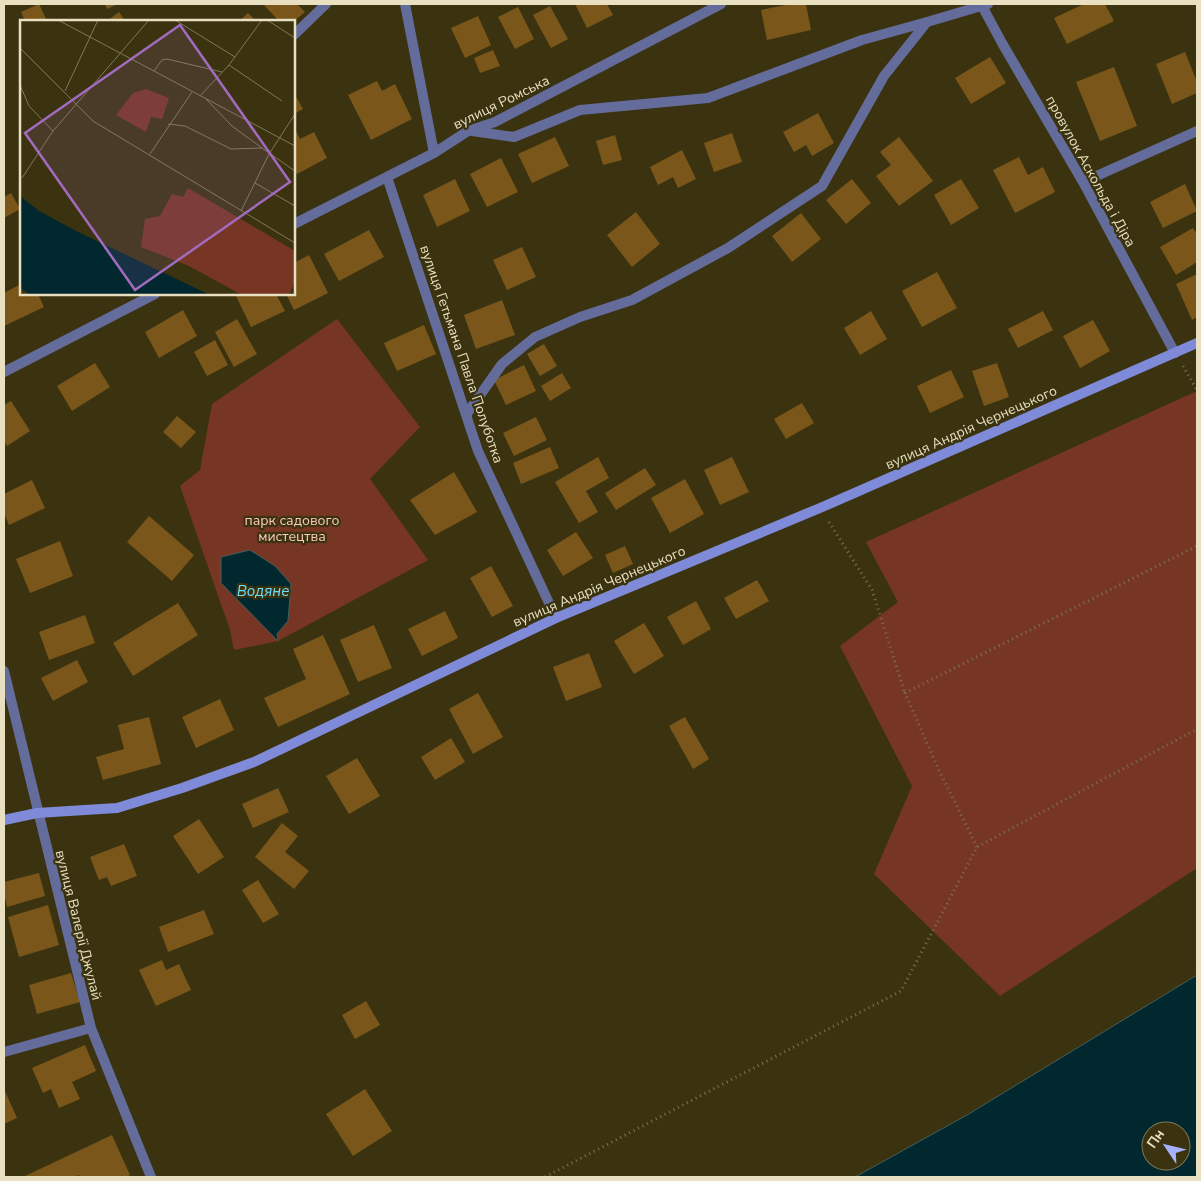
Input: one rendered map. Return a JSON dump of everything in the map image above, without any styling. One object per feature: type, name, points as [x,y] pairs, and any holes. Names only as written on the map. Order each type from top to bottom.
[{"type":"street","points":[[295,34],[326,4]]},
{"type":"street","points":[[405,4],[434,153]]},
{"type":"street","name":"вулиця Ромська","points":[[295,223],[434,153],[468,131],[496,122],[721,4]]},
{"type":"street","points":[[468,131],[514,137],[580,110],[708,98],[862,40],[984,5]]},
{"type":"street","name":"провулок Аскольда і Діра","points":[[984,5],[1083,182],[1175,353]]},
{"type":"street","points":[[466,415],[502,364],[535,337],[580,317],[632,300],[728,248],[822,186],[884,76],[927,22]]},
{"type":"street","points":[[1083,182],[1197,131]]},
{"type":"street","name":"вулиця Гетьмана Павла Полуботка","points":[[387,177],[478,451],[556,618]]},
{"type":"street","points":[[4,372],[149,295]]},
{"type":"street","name":"вулиця Андрія Чернецького","points":[[4,820],[37,813],[117,808],[182,788],[254,762],[556,618],[820,508],[1197,343]]},
{"type":"street","name":"вулиця Валерії Джулай","points":[[4,671],[37,813],[91,1028],[151,1177]]},
{"type":"street","points":[[4,1052],[91,1028]]},
{"type":"path","points":[[1175,353],[1197,390]]},
{"type":"path","points":[[820,508],[872,590],[905,693],[938,768],[977,847]]},
{"type":"path","points":[[905,693],[1197,546]]},
{"type":"path","points":[[544,1177],[901,991],[977,847],[1197,729]]},
{"type":"green space","name":"парк садового мистецтва","points":[[337,319],[420,427],[370,479],[428,560],[278,641],[234,650],[230,630],[180,486],[200,470],[212,404]]},
{"type":"green space","points":[[1197,391],[1197,868],[1000,996],[874,874],[912,786],[840,646],[898,602],[866,542]]},
{"type":"water","name":"Водяне","points":[[250,550],[275,566],[291,584],[288,621],[277,634],[278,641],[221,583],[221,557]]},
{"type":"water","points":[[1197,975],[1197,1177],[855,1177],[967,1115]]},
{"type":"building","points":[[39,4],[47,20],[25,20],[21,12]]},
{"type":"building","points":[[105,4],[118,4],[107,9]]},
{"type":"building","points":[[263,4],[297,4],[305,12],[295,20],[278,20]]},
{"type":"building","points":[[575,4],[607,4],[613,15],[587,28]]},
{"type":"building","points":[[790,4],[806,4],[811,30],[767,40],[761,10]]},
{"type":"building","points":[[1084,4],[1105,4],[1114,21],[1067,44],[1054,18]]},
{"type":"building","points":[[550,6],[568,39],[551,48],[533,15]]},
{"type":"building","points":[[518,7],[534,39],[515,49],[498,17]]},
{"type":"building","points":[[119,12],[124,20],[108,20]]},
{"type":"building","points":[[248,13],[255,20],[240,20]]},
{"type":"building","points":[[478,16],[491,45],[465,58],[451,28]]},
{"type":"building","points":[[493,50],[500,66],[480,73],[474,58]]},
{"type":"building","points":[[1185,52],[1197,82],[1197,93],[1172,104],[1156,64]]},
{"type":"building","points":[[990,57],[1006,83],[971,104],[955,78]]},
{"type":"building","points":[[1114,67],[1137,126],[1100,141],[1076,82]]},
{"type":"building","points":[[377,81],[382,91],[395,84],[412,119],[371,140],[348,95]]},
{"type":"building","points":[[295,95],[303,109],[295,113]]},
{"type":"building","points":[[818,113],[834,143],[812,156],[806,145],[794,152],[783,132]]},
{"type":"building","points":[[295,129],[300,139],[314,132],[327,158],[297,174],[295,171]]},
{"type":"building","points":[[732,133],[742,162],[714,172],[704,143]]},
{"type":"building","points":[[615,135],[622,160],[603,165],[596,141]]},
{"type":"building","points":[[555,137],[569,166],[532,183],[518,154]]},
{"type":"building","points":[[899,137],[933,181],[899,206],[876,176],[891,165],[880,152]]},
{"type":"building","points":[[682,150],[696,179],[678,188],[673,177],[658,185],[650,167]]},
{"type":"building","points":[[1019,157],[1028,175],[1043,167],[1055,192],[1015,213],[993,170]]},
{"type":"building","points":[[501,158],[518,192],[487,207],[470,174]]},
{"type":"building","points":[[455,179],[470,211],[437,227],[423,195]]},
{"type":"building","points":[[852,179],[871,203],[846,224],[826,200]]},
{"type":"building","points":[[961,179],[979,208],[951,225],[934,195]]},
{"type":"building","points":[[1185,184],[1197,211],[1163,228],[1150,202]]},
{"type":"building","points":[[11,193],[20,209],[4,218],[4,197]]},
{"type":"building","points":[[636,212],[660,244],[632,267],[607,235]]},
{"type":"building","points":[[801,213],[821,239],[792,262],[772,236]]},
{"type":"building","points":[[1193,228],[1197,234],[1197,262],[1176,275],[1160,247]]},
{"type":"building","points":[[369,230],[384,257],[339,281],[324,254]]},
{"type":"building","points":[[522,247],[536,277],[507,290],[493,260]]},
{"type":"building","points":[[309,255],[328,293],[294,310],[286,295],[295,295],[295,262]]},
{"type":"building","points":[[937,272],[957,308],[922,327],[902,291]]},
{"type":"building","points":[[1197,274],[1197,317],[1192,320],[1176,284]]},
{"type":"building","points":[[20,285],[20,295],[38,295],[44,307],[4,326],[4,293]]},
{"type":"building","points":[[235,295],[277,295],[285,311],[251,327]]},
{"type":"building","points":[[502,300],[515,335],[476,349],[464,315]]},
{"type":"building","points":[[183,310],[197,336],[159,358],[145,332]]},
{"type":"building","points":[[871,311],[887,339],[860,355],[844,328]]},
{"type":"building","points":[[1043,311],[1053,330],[1018,348],[1008,329]]},
{"type":"building","points":[[237,319],[257,354],[234,367],[215,332]]},
{"type":"building","points":[[1093,320],[1110,351],[1080,368],[1063,336]]},
{"type":"building","points":[[424,325],[436,354],[397,371],[384,343]]},
{"type":"building","points":[[215,340],[228,365],[207,376],[194,352]]},
{"type":"building","points":[[544,344],[557,366],[540,376],[527,354]]},
{"type":"building","points":[[95,363],[110,387],[72,411],[57,386]]},
{"type":"building","points":[[997,363],[1009,397],[984,406],[972,371]]},
{"type":"building","points":[[524,365],[536,391],[506,405],[494,380]]},
{"type":"building","points":[[951,370],[964,397],[930,413],[917,386]]},
{"type":"building","points":[[562,373],[571,388],[550,401],[541,386]]},
{"type":"building","points":[[11,401],[30,431],[7,446],[4,441],[4,405]]},
{"type":"building","points":[[802,403],[814,423],[786,439],[774,419]]},
{"type":"building","points":[[177,416],[196,432],[181,448],[163,432]]},
{"type":"building","points":[[536,417],[547,440],[514,456],[503,433]]},
{"type":"building","points":[[550,447],[559,468],[521,484],[513,463]]},
{"type":"building","points":[[598,457],[609,478],[586,491],[598,512],[579,523],[555,482]]},
{"type":"building","points":[[732,457],[749,492],[720,505],[704,470]]},
{"type":"building","points":[[645,468],[656,485],[616,510],[605,493]]},
{"type":"building","points":[[454,472],[477,512],[435,535],[410,500]]},
{"type":"building","points":[[685,479],[704,514],[670,533],[651,498]]},
{"type":"building","points":[[32,480],[45,508],[9,525],[4,513],[4,494]]},
{"type":"building","points":[[149,516],[194,555],[172,581],[127,542]]},
{"type":"building","points":[[576,532],[593,558],[563,576],[547,550]]},
{"type":"building","points":[[60,541],[73,576],[30,593],[16,559]]},
{"type":"building","points":[[625,546],[633,564],[613,573],[605,555]]},
{"type":"building","points":[[491,566],[513,606],[492,617],[470,578]]},
{"type":"building","points":[[757,580],[769,601],[736,619],[724,598]]},
{"type":"building","points":[[696,601],[711,629],[683,645],[667,617]]},
{"type":"building","points":[[178,603],[198,635],[133,676],[113,643]]},
{"type":"building","points":[[445,611],[458,638],[422,656],[408,629]]},
{"type":"building","points":[[85,615],[95,643],[49,660],[39,632]]},
{"type":"building","points":[[644,623],[664,656],[634,674],[614,641]]},
{"type":"building","points":[[374,625],[392,668],[358,682],[340,640]]},
{"type":"building","points":[[323,635],[350,694],[278,727],[264,698],[306,679],[293,649]]},
{"type":"building","points":[[589,653],[602,687],[566,701],[553,667]]},
{"type":"building","points":[[77,660],[88,682],[53,701],[41,678]]},
{"type":"building","points":[[478,693],[503,737],[473,754],[449,709]]},
{"type":"building","points":[[220,699],[234,730],[196,748],[182,717]]},
{"type":"building","points":[[149,717],[161,764],[103,780],[96,757],[124,749],[118,725]]},
{"type":"building","points":[[685,717],[709,759],[693,769],[669,726]]},
{"type":"building","points":[[451,738],[465,762],[435,780],[421,757]]},
{"type":"building","points":[[357,758],[380,796],[349,814],[326,776]]},
{"type":"building","points":[[278,788],[289,812],[253,828],[242,804]]},
{"type":"building","points":[[199,819],[224,857],[198,874],[173,836]]},
{"type":"building","points":[[282,823],[298,836],[285,852],[309,871],[294,889],[255,857]]},
{"type":"building","points":[[124,844],[137,876],[111,886],[107,877],[99,880],[90,857]]},
{"type":"building","points":[[39,873],[45,896],[7,907],[4,882]]},
{"type":"building","points":[[258,880],[279,914],[263,923],[242,890]]},
{"type":"building","points":[[48,905],[59,945],[19,957],[8,917]]},
{"type":"building","points":[[204,910],[214,934],[168,952],[159,927]]},
{"type":"building","points":[[162,960],[166,970],[179,964],[191,990],[156,1006],[139,970]]},
{"type":"building","points":[[71,973],[80,1002],[37,1014],[29,985]]},
{"type":"building","points":[[366,1001],[380,1025],[355,1039],[342,1015]]},
{"type":"building","points":[[85,1045],[96,1071],[72,1082],[80,1099],[59,1108],[51,1089],[43,1093],[32,1068]]},
{"type":"building","points":[[4,1089],[17,1118],[4,1124]]},
{"type":"building","points":[[365,1089],[392,1131],[353,1156],[326,1114]]},
{"type":"building","points":[[112,1135],[130,1175],[126,1177],[80,1177],[79,1175],[74,1177],[23,1177]]}]
